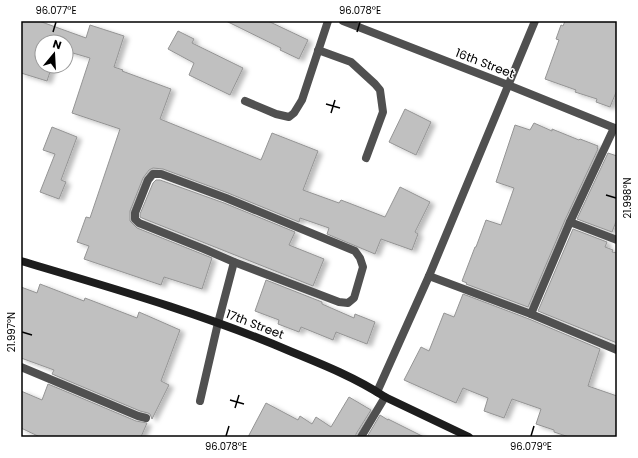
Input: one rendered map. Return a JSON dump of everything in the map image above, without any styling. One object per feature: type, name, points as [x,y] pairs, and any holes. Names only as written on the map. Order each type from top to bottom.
[{"type":"street","points":[[245,101],[276,114],[289,117],[294,113],[302,100],[328,21]]},
{"type":"street","name":"16th Street","points":[[343,21],[616,128]]},
{"type":"street","points":[[377,392],[429,276],[535,21]]},
{"type":"street","points":[[318,50],[351,62],[380,90],[383,112],[366,158]]},
{"type":"street","points":[[531,314],[570,222],[616,128]]},
{"type":"street","points":[[152,174],[161,174],[226,198],[355,251],[360,258],[363,267],[354,298],[348,303],[339,302],[234,262],[139,223],[135,219],[134,213],[152,174]]},
{"type":"street","points":[[570,222],[617,240]]},
{"type":"street","name":"17th Street","points":[[21,261],[187,311],[272,343],[327,366],[385,397],[469,437]]},
{"type":"street","points":[[200,401],[234,262]]},
{"type":"street","points":[[429,276],[531,314],[617,350]]},
{"type":"street","points":[[21,367],[146,418]]},
{"type":"street","points":[[361,437],[385,397]]},
{"type":"building","points":[[21,21],[39,21],[86,38],[90,25],[124,36],[114,67],[171,89],[160,119],[261,160],[272,133],[318,151],[303,190],[339,203],[341,200],[385,217],[400,187],[430,202],[415,232],[418,234],[412,250],[381,239],[375,254],[327,234],[329,228],[300,218],[299,222],[228,193],[163,169],[153,168],[149,170],[143,178],[130,211],[130,221],[137,228],[212,258],[202,289],[164,277],[161,285],[84,259],[89,246],[77,242],[86,217],[90,218],[120,129],[72,113],[90,58],[74,53],[74,34],[34,34],[34,74],[49,74],[47,81],[21,73]]},
{"type":"building","points":[[226,21],[268,21],[308,40],[299,59],[280,50],[281,48]]},
{"type":"building","points":[[565,21],[617,21],[617,90],[610,107],[596,102],[597,99],[575,92],[576,90],[545,79],[559,40],[556,39],[561,25],[563,26]]},
{"type":"building","points":[[178,31],[194,39],[192,43],[243,68],[230,95],[189,75],[194,63],[168,49]]},
{"type":"building","points":[[405,109],[431,122],[416,155],[389,142]]},
{"type":"building","points":[[534,123],[552,131],[552,129],[598,146],[598,149],[565,220],[528,307],[466,284],[467,283],[462,281],[486,220],[501,225],[514,188],[496,182],[515,125],[530,130]]},
{"type":"building","points":[[52,127],[77,137],[61,180],[66,182],[59,199],[40,192],[55,154],[43,150]]},
{"type":"building","points":[[608,153],[617,156],[617,219],[612,232],[577,219]]},
{"type":"building","points":[[156,180],[160,180],[224,203],[295,232],[289,245],[324,259],[313,286],[140,217],[153,183]]},
{"type":"building","points":[[573,229],[607,242],[605,247],[613,250],[612,252],[617,253],[617,343],[538,311]]},
{"type":"building","points":[[266,280],[322,302],[322,304],[354,318],[355,314],[375,322],[367,344],[336,332],[333,340],[301,327],[299,332],[278,324],[279,320],[255,311]]},
{"type":"building","points":[[40,284],[84,301],[85,298],[137,318],[139,312],[180,330],[161,381],[169,385],[152,419],[148,413],[52,374],[54,370],[21,358],[21,287],[37,293]]},
{"type":"building","points":[[463,294],[529,319],[600,349],[588,386],[617,396],[617,437],[569,437],[536,424],[541,409],[512,399],[504,418],[484,411],[488,398],[463,388],[456,403],[404,380],[421,347],[429,351],[444,313],[454,317]]},
{"type":"building","points":[[48,384],[136,421],[147,423],[141,437],[40,437],[21,428],[21,391],[42,400]]},
{"type":"building","points":[[349,397],[371,410],[356,434],[356,437],[248,437],[266,403],[298,420],[300,416],[312,424],[316,417],[331,427]]},
{"type":"building","points":[[380,415],[388,420],[424,437],[367,437]]}]
